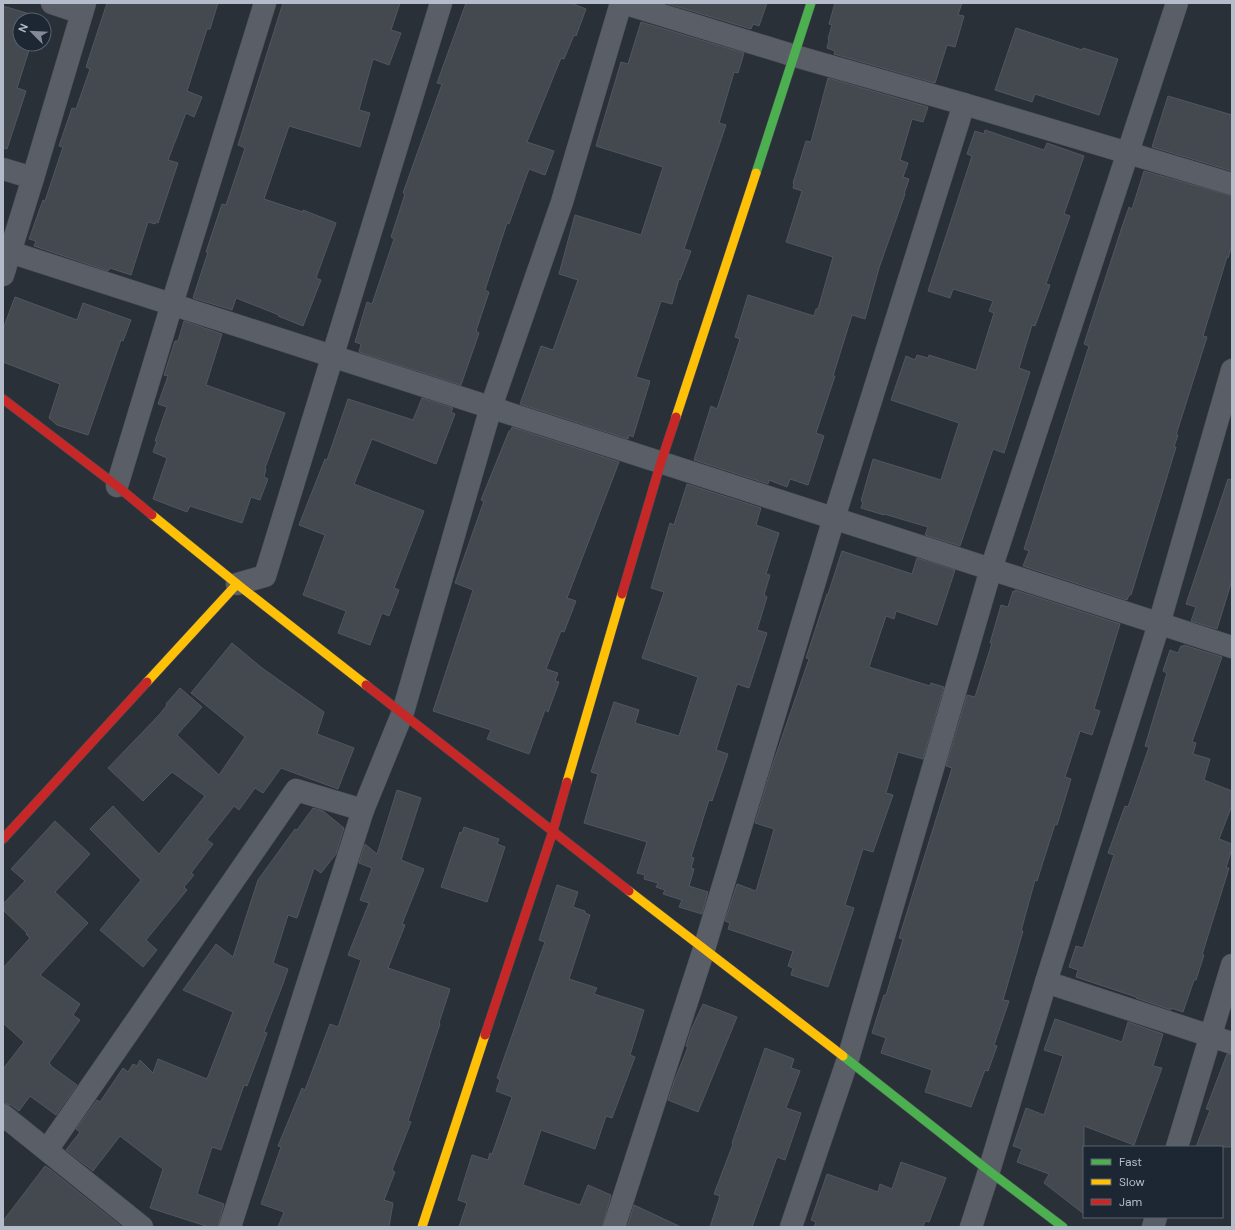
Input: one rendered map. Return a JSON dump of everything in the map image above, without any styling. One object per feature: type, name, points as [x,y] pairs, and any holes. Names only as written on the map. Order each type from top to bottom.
[{"type":"street","points":[[3,275],[84,8],[52,3]]},
{"type":"street","points":[[116,486],[266,3]]},
{"type":"street","points":[[3,839],[237,584],[265,576],[440,3]]},
{"type":"street","points":[[230,1227],[364,810],[403,712],[491,407],[562,202],[622,3],[795,56],[964,104],[1232,184]]},
{"type":"street","points":[[422,1227],[554,831],[661,462],[795,56],[811,3]]},
{"type":"street","points":[[791,1227],[848,1059],[991,569],[1177,3]]},
{"type":"street","points":[[614,1227],[704,949],[834,518],[964,104]]},
{"type":"street","points":[[3,169],[33,178]]},
{"type":"street","points":[[10,252],[1232,647]]},
{"type":"street","points":[[971,1227],[1046,982],[1159,624],[1232,370]]},
{"type":"street","points":[[3,399],[116,486],[237,584],[403,712],[704,949],[848,1059],[989,1171],[1064,1227]]},
{"type":"street","points":[[47,1150],[296,790],[364,810]]},
{"type":"street","points":[[1177,1146],[1232,965]]},
{"type":"street","points":[[1046,982],[1232,1043]]},
{"type":"street","points":[[3,1115],[142,1227]]},
{"type":"building","points":[[107,3],[218,3],[210,29],[207,29],[187,91],[202,97],[194,117],[186,113],[168,160],[178,163],[158,223],[156,222],[155,224],[148,222],[131,275],[110,268],[108,271],[34,246],[36,241],[29,239],[43,200],[45,201],[63,147],[59,146],[72,108],[76,109],[90,69],[86,67]]},
{"type":"building","points":[[283,3],[400,3],[391,30],[401,33],[389,65],[373,59],[359,110],[370,113],[360,147],[289,126],[264,199],[303,212],[303,210],[336,223],[316,278],[321,280],[303,326],[236,298],[232,310],[193,298],[222,204],[226,205],[245,148],[238,145]]},
{"type":"building","points":[[466,3],[571,3],[586,9],[576,36],[574,35],[564,59],[561,58],[527,142],[554,151],[545,175],[529,169],[509,224],[507,223],[485,290],[489,292],[476,331],[479,333],[461,385],[359,352],[361,344],[355,342],[367,302],[372,304],[394,239],[391,237],[405,194],[403,193],[442,84],[437,83]]},
{"type":"building","points":[[665,3],[767,3],[759,26],[753,24],[751,29]]},
{"type":"building","points":[[835,3],[962,3],[958,15],[964,16],[955,47],[947,45],[935,83],[834,54],[835,51],[827,48],[832,25],[829,24]]},
{"type":"building","points":[[3,6],[23,12],[12,12],[12,52],[28,52],[17,88],[26,91],[7,149],[3,148]]},
{"type":"building","points":[[641,22],[744,53],[738,73],[734,72],[719,123],[726,125],[684,249],[691,251],[680,280],[679,279],[672,304],[661,301],[636,377],[650,381],[633,437],[629,435],[628,439],[520,404],[541,346],[553,350],[578,280],[559,274],[575,215],[641,235],[663,167],[596,146],[621,62],[628,64]]},
{"type":"building","points":[[1016,28],[1082,50],[1083,48],[1118,59],[1099,115],[1035,94],[1032,102],[995,90]]},
{"type":"building","points":[[828,78],[928,107],[923,122],[912,119],[900,160],[908,163],[903,177],[909,179],[905,194],[879,268],[865,319],[852,315],[833,376],[835,376],[816,433],[824,436],[808,485],[790,479],[787,487],[769,480],[768,484],[694,460],[711,406],[717,409],[740,339],[735,337],[748,295],[814,316],[816,309],[818,309],[833,257],[786,242],[802,191],[793,188],[793,183],[806,141],[811,142]]},
{"type":"building","points":[[1168,96],[1232,115],[1232,171],[1152,147]]},
{"type":"building","points":[[985,130],[1044,150],[1047,143],[1084,156],[1064,214],[1070,216],[1046,284],[1050,285],[1035,326],[1032,325],[1019,368],[1030,372],[1004,453],[993,449],[960,546],[925,535],[928,527],[861,508],[863,502],[861,501],[873,459],[941,480],[959,423],[891,400],[906,356],[915,360],[917,355],[928,358],[929,355],[976,370],[994,313],[989,311],[993,301],[953,289],[950,298],[928,291],[972,156],[967,154],[975,131],[984,134]]},
{"type":"building","points":[[1144,171],[1232,196],[1232,245],[1203,336],[1207,337],[1176,435],[1178,435],[1174,447],[1176,447],[1131,595],[1129,595],[1127,600],[1023,566],[1029,551],[1024,549],[1089,346],[1084,344],[1122,227],[1129,207],[1132,209]]},
{"type":"building","points":[[15,297],[77,320],[83,303],[131,320],[123,341],[121,340],[88,435],[57,425],[49,418],[60,384],[3,362],[3,329]]},
{"type":"building","points":[[184,321],[222,334],[206,385],[285,413],[265,468],[264,477],[268,479],[260,500],[251,497],[242,523],[190,506],[187,512],[153,499],[167,458],[153,452],[157,441],[155,441],[167,407],[158,404],[168,376],[164,375],[175,341],[178,341]]},
{"type":"building","points":[[422,398],[453,408],[451,412],[455,414],[436,464],[372,439],[354,484],[424,511],[394,588],[399,590],[389,616],[382,613],[370,645],[338,633],[346,611],[303,595],[325,535],[299,525],[325,459],[327,460],[348,399],[413,420]]},
{"type":"building","points":[[512,427],[619,462],[567,598],[576,601],[564,632],[561,631],[546,669],[558,673],[555,681],[559,682],[548,712],[545,710],[529,754],[487,739],[491,730],[433,711],[473,590],[455,583],[484,501],[481,500]]},
{"type":"building","points":[[1228,479],[1232,480],[1232,580],[1217,629],[1191,621],[1196,607],[1186,604]]},
{"type":"building","points":[[687,484],[761,508],[756,525],[779,533],[766,574],[770,575],[764,595],[767,597],[757,630],[767,633],[749,688],[737,684],[716,750],[728,754],[712,801],[709,800],[691,857],[694,858],[691,868],[694,869],[689,886],[708,892],[702,914],[679,907],[682,900],[663,894],[665,890],[656,887],[658,883],[644,879],[645,875],[637,873],[647,842],[584,823],[598,774],[591,772],[614,702],[639,710],[635,723],[679,736],[698,677],[642,658],[664,592],[651,588],[670,523],[674,525]]},
{"type":"building","points":[[842,551],[912,574],[917,558],[955,570],[937,625],[896,611],[894,619],[886,616],[869,667],[930,686],[931,683],[944,687],[923,759],[898,752],[886,793],[893,795],[873,852],[863,849],[845,905],[854,908],[828,987],[791,975],[793,968],[788,966],[793,951],[728,929],[730,923],[725,921],[737,884],[756,891],[774,829],[755,823],[771,769],[809,659],[806,658]]},
{"type":"building","points":[[1015,590],[1120,624],[1094,709],[1100,711],[1092,735],[1080,731],[1065,777],[1071,779],[1057,825],[1055,824],[1037,881],[1035,880],[1021,931],[1023,931],[1003,1000],[1009,1001],[994,1045],[997,1046],[988,1071],[985,1070],[971,1107],[925,1092],[932,1070],[881,1053],[886,1038],[872,1033],[884,995],[886,995],[903,939],[899,938],[952,768],[946,766],[967,695],[975,697],[992,643],[990,643],[1001,605],[1008,607],[1013,591],[1015,592]]},
{"type":"building","points":[[232,643],[262,668],[324,712],[317,734],[354,748],[338,789],[281,768],[263,793],[255,788],[239,810],[234,806],[207,840],[213,844],[191,873],[194,875],[184,887],[187,890],[146,940],[157,950],[143,967],[100,930],[141,880],[90,829],[113,806],[159,854],[205,796],[172,772],[143,801],[108,768],[160,714],[167,705],[166,704],[180,688],[202,707],[177,735],[219,775],[245,737],[191,693]]},
{"type":"building","points":[[1184,645],[1222,657],[1192,742],[1196,743],[1193,754],[1210,759],[1204,780],[1232,791],[1232,805],[1219,839],[1232,844],[1232,848],[1226,868],[1229,868],[1202,955],[1204,955],[1183,1012],[1171,1008],[1171,1010],[1076,977],[1078,970],[1069,967],[1076,946],[1083,948],[1114,855],[1108,853],[1125,806],[1128,807],[1149,747],[1145,746],[1167,673],[1163,671],[1170,650],[1178,653],[1181,646]]},
{"type":"building","points":[[397,790],[421,798],[401,860],[424,869],[402,924],[405,925],[388,968],[450,989],[408,1121],[411,1122],[392,1170],[395,1172],[384,1200],[393,1203],[389,1227],[278,1227],[284,1212],[261,1204],[281,1147],[278,1146],[302,1088],[305,1090],[330,1024],[338,1027],[361,960],[348,955],[369,903],[360,900],[372,868],[359,863],[365,844],[377,854]]},
{"type":"building","points":[[313,808],[323,811],[344,828],[336,854],[321,873],[314,868],[297,918],[288,915],[273,963],[288,969],[264,1032],[267,1033],[247,1086],[244,1085],[221,1150],[212,1147],[197,1194],[224,1204],[218,1227],[209,1227],[150,1208],[163,1169],[120,1136],[93,1171],[66,1150],[80,1132],[76,1129],[97,1100],[100,1102],[123,1068],[128,1072],[133,1064],[137,1066],[140,1060],[153,1073],[158,1059],[207,1079],[233,1012],[183,990],[216,944],[233,957],[258,880],[295,829],[297,830]]},
{"type":"building","points":[[55,821],[90,854],[55,892],[88,923],[40,975],[80,1004],[73,1015],[80,1020],[49,1063],[77,1085],[56,1115],[30,1096],[19,1111],[11,1105],[3,1103],[3,1069],[24,1042],[3,1023],[3,968],[30,938],[26,934],[27,933],[3,910],[3,904],[25,881],[11,869]]},
{"type":"building","points":[[464,827],[499,839],[497,844],[505,847],[487,902],[441,887],[460,832],[462,833]]},
{"type":"building","points":[[557,885],[578,892],[573,907],[585,911],[585,913],[590,915],[569,979],[597,988],[594,994],[644,1010],[630,1055],[635,1057],[612,1118],[606,1116],[595,1149],[541,1130],[523,1185],[580,1205],[588,1185],[611,1195],[602,1227],[459,1227],[467,1203],[458,1200],[472,1155],[488,1160],[490,1153],[492,1154],[512,1097],[496,1091],[500,1080],[497,1078],[545,942],[539,940]]},
{"type":"building","points":[[703,1004],[737,1017],[698,1112],[668,1100],[688,1047],[686,1046],[691,1030]]},
{"type":"building","points":[[1055,1019],[1122,1042],[1128,1022],[1163,1034],[1153,1066],[1162,1068],[1134,1145],[1084,1126],[1083,1213],[1044,1183],[1049,1174],[1017,1162],[1022,1149],[1013,1146],[1026,1108],[1044,1115],[1063,1056],[1044,1050]]},
{"type":"building","points":[[765,1048],[794,1059],[791,1068],[800,1071],[786,1108],[801,1113],[785,1160],[777,1157],[752,1227],[710,1227],[720,1196],[714,1194],[733,1144],[732,1143]]},
{"type":"building","points":[[1227,1054],[1232,1055],[1232,1147],[1196,1146],[1210,1110],[1206,1109]]},
{"type":"building","points":[[901,1162],[946,1178],[929,1222],[925,1221],[923,1227],[814,1227],[816,1222],[811,1220],[827,1174],[878,1192],[880,1184],[892,1189]]},
{"type":"building","points":[[45,1166],[122,1227],[3,1227],[3,1221]]},
{"type":"building","points":[[634,1205],[681,1227],[627,1227]]},
{"type":"traffic: fast","points":[[756,173],[811,3]]},
{"type":"traffic: fast","points":[[843,1056],[1063,1227]]},
{"type":"traffic: slow","points":[[676,417],[756,173]]},
{"type":"traffic: slow","points":[[152,515],[237,584]]},
{"type":"traffic: slow","points":[[147,682],[237,584],[366,685]]},
{"type":"traffic: slow","points":[[567,782],[622,594]]},
{"type":"traffic: slow","points":[[629,891],[843,1056]]},
{"type":"traffic: slow","points":[[422,1227],[485,1035]]},
{"type":"traffic: jam","points":[[3,399],[117,486],[152,515]]},
{"type":"traffic: jam","points":[[622,594],[661,462],[676,417]]},
{"type":"traffic: jam","points":[[3,839],[147,682]]},
{"type":"traffic: jam","points":[[366,685],[629,891]]},
{"type":"traffic: jam","points":[[485,1035],[553,831],[567,782]]}]
